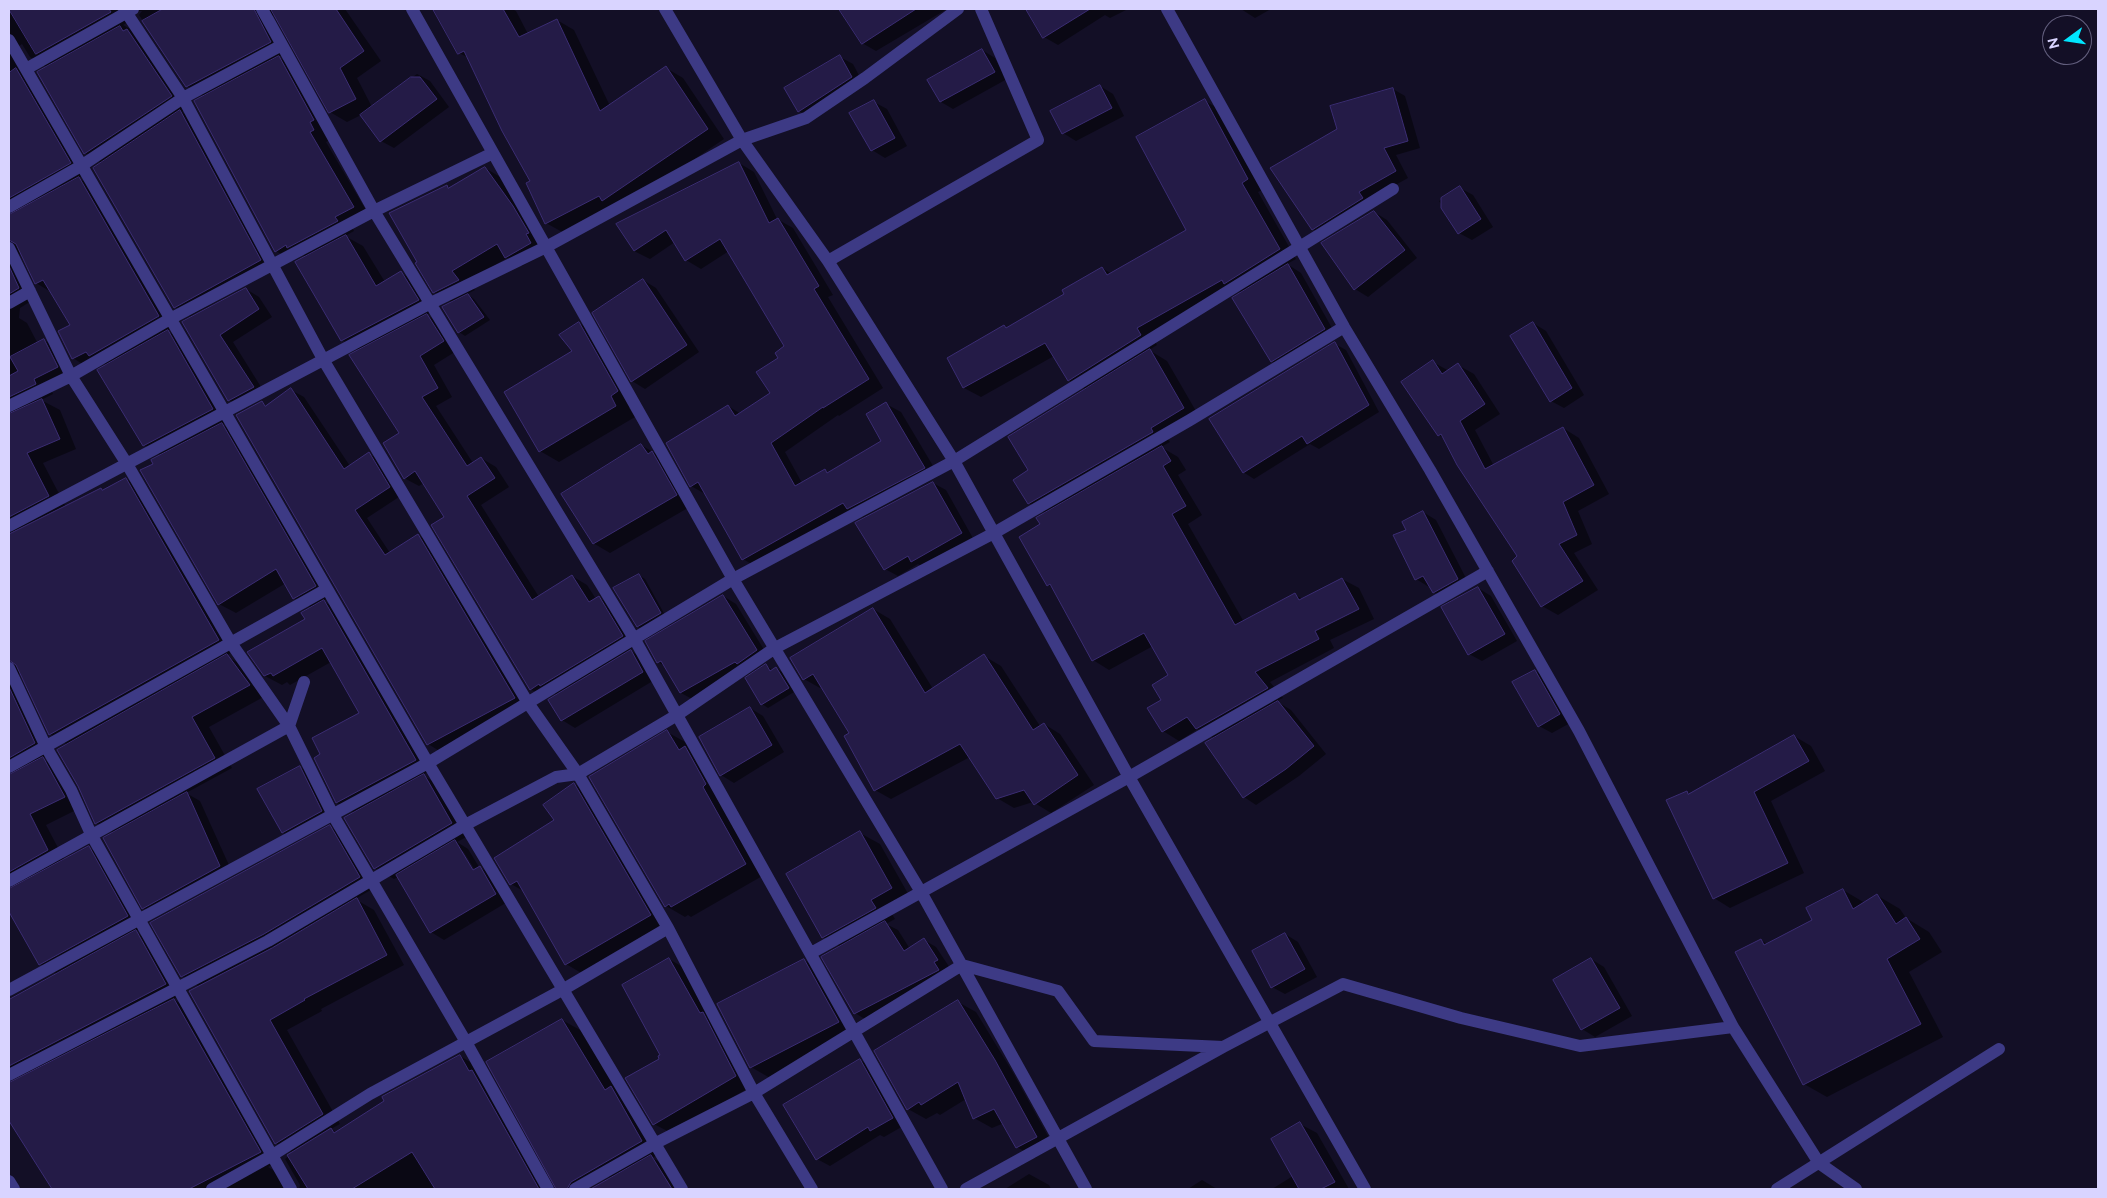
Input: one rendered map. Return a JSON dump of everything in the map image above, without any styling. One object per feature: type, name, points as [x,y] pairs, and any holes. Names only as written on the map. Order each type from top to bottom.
[{"type":"street","points":[[262,9],[374,211],[635,640],[855,1030],[942,1189]]},
{"type":"street","points":[[412,9],[733,579],[921,892],[1086,1189]]},
{"type":"street","points":[[665,9],[742,140],[828,261],[954,461],[1129,777],[1365,1189]]},
{"type":"street","points":[[9,526],[431,303],[546,247],[742,140],[806,118],[865,78],[958,9]]},
{"type":"street","points":[[828,261],[1038,140],[980,9]]},
{"type":"street","points":[[1167,9],[1344,327],[1430,470],[1579,731],[1733,1027],[1819,1163],[1856,1189]]},
{"type":"street","points":[[26,69],[128,10],[183,98],[324,361],[528,703],[578,774],[668,928],[754,1093],[812,1189]]},
{"type":"street","points":[[9,40],[428,763],[682,1189]]},
{"type":"street","points":[[9,207],[81,166],[183,98],[282,45]]},
{"type":"street","points":[[9,406],[71,376],[170,319],[374,211],[493,154]]},
{"type":"street","points":[[9,990],[428,763],[635,640],[733,579],[954,461],[1393,190]]},
{"type":"street","points":[[9,248],[71,376],[127,464],[231,643],[289,726],[333,815],[466,1042],[548,1189]]},
{"type":"street","points":[[9,303],[30,291]]},
{"type":"street","points":[[9,1075],[268,941],[465,825],[556,777],[578,774],[677,715],[775,648],[994,533],[1190,420],[1344,327]]},
{"type":"street","points":[[811,953],[1129,777],[1488,571]]},
{"type":"street","points":[[9,767],[327,589]]},
{"type":"street","points":[[9,668],[46,746],[71,790],[92,834],[291,1189]]},
{"type":"street","points":[[9,881],[289,726],[304,682]]},
{"type":"street","points":[[212,1189],[271,1156],[370,1094],[564,989],[668,928]]},
{"type":"street","points":[[576,1189],[656,1144],[754,1093],[962,965],[1058,991],[1094,1041],[1223,1047]]},
{"type":"street","points":[[966,1189],[1223,1047],[1343,984],[1461,1018],[1580,1046],[1733,1027]]},
{"type":"street","points":[[1777,1189],[1999,1049]]},
{"type":"street","points":[[9,1181],[14,1189]]},
{"type":"building","points":[[9,9],[109,9],[111,12],[36,54]]},
{"type":"building","points":[[163,9],[254,9],[271,42],[186,87],[142,21]]},
{"type":"building","points":[[271,9],[336,9],[364,51],[340,68],[356,99],[329,113]]},
{"type":"building","points":[[433,9],[503,9],[519,37],[557,19],[600,111],[666,66],[708,129],[602,201],[599,196],[545,224],[526,183],[530,181],[502,131],[464,51],[458,54]]},
{"type":"building","points":[[839,9],[916,9],[862,44]]},
{"type":"building","points":[[1026,9],[1090,9],[1043,38]]},
{"type":"building","points":[[120,26],[123,31],[127,29],[172,96],[84,154],[37,72]]},
{"type":"building","points":[[982,49],[995,72],[940,102],[927,80]]},
{"type":"building","points":[[840,55],[852,77],[798,112],[784,88]]},
{"type":"building","points":[[279,56],[314,120],[310,122],[314,130],[310,132],[354,207],[335,217],[338,221],[287,248],[286,245],[275,252],[194,101]]},
{"type":"building","points":[[16,68],[71,163],[9,198],[9,73]]},
{"type":"building","points":[[411,77],[420,77],[437,99],[380,142],[360,115]]},
{"type":"building","points":[[1100,85],[1112,108],[1062,134],[1050,111]]},
{"type":"building","points":[[1393,88],[1408,141],[1384,148],[1396,171],[1359,192],[1363,198],[1312,230],[1270,168],[1337,129],[1330,106]]},
{"type":"building","points":[[1205,99],[1248,179],[1242,183],[1280,249],[1224,284],[1222,280],[1137,328],[1141,335],[1068,381],[1045,343],[963,388],[947,358],[1004,325],[1006,328],[1064,294],[1062,290],[1102,267],[1107,275],[1186,230],[1136,137]]},
{"type":"building","points":[[874,100],[895,138],[871,151],[849,113]]},
{"type":"building","points":[[180,110],[261,260],[174,308],[93,168]]},
{"type":"building","points":[[739,162],[769,223],[778,218],[819,286],[814,289],[869,379],[823,407],[771,443],[795,486],[825,469],[827,473],[881,441],[866,414],[886,402],[925,468],[847,509],[843,503],[742,560],[698,482],[690,487],[666,443],[728,405],[735,416],[770,393],[756,372],[778,358],[775,353],[784,346],[720,239],[685,261],[666,230],[634,251],[616,224]]},
{"type":"building","points":[[485,167],[513,206],[529,233],[526,234],[531,243],[505,258],[497,244],[452,271],[459,280],[433,293],[389,213],[447,185],[448,188]]},
{"type":"building","points":[[79,177],[159,316],[89,356],[86,352],[72,359],[58,331],[70,325],[43,280],[35,284],[16,244],[9,240],[9,215]]},
{"type":"building","points":[[1460,186],[1481,219],[1458,234],[1441,208],[1441,198]]},
{"type":"building","points":[[1374,211],[1405,250],[1354,290],[1321,243]]},
{"type":"building","points":[[346,235],[376,286],[401,271],[419,300],[341,341],[295,262]]},
{"type":"building","points":[[1288,264],[1325,329],[1271,362],[1232,298]]},
{"type":"building","points":[[9,266],[19,288],[9,294]]},
{"type":"building","points":[[643,279],[687,345],[631,382],[592,313]]},
{"type":"building","points":[[246,288],[259,309],[220,335],[254,387],[228,401],[182,322]]},
{"type":"building","points":[[468,294],[484,317],[458,333],[442,307]]},
{"type":"building","points":[[427,314],[444,341],[420,356],[438,388],[422,397],[467,466],[481,457],[495,478],[467,496],[532,600],[572,575],[589,602],[599,596],[623,636],[540,686],[539,684],[530,690],[431,525],[444,517],[415,471],[404,479],[383,443],[399,433],[349,355]]},
{"type":"building","points":[[579,322],[618,391],[611,396],[616,406],[539,452],[504,392],[572,351],[559,335]]},
{"type":"building","points":[[1533,322],[1572,388],[1550,402],[1510,336]]},
{"type":"building","points":[[168,330],[213,409],[143,446],[97,370]]},
{"type":"building","points":[[44,339],[58,367],[34,379],[36,384],[9,397],[9,376],[18,371],[10,357]]},
{"type":"building","points":[[1335,342],[1369,405],[1307,444],[1302,436],[1243,473],[1209,419]]},
{"type":"building","points":[[1150,349],[1184,408],[1151,428],[1153,432],[1028,504],[1013,480],[1028,470],[1008,437]]},
{"type":"building","points":[[1433,360],[1442,374],[1458,363],[1485,404],[1460,421],[1485,469],[1563,427],[1594,485],[1563,502],[1577,535],[1559,544],[1583,581],[1541,607],[1512,561],[1517,556],[1457,465],[1441,434],[1438,436],[1401,382]]},
{"type":"building","points":[[291,388],[344,469],[369,452],[390,487],[355,510],[385,555],[418,534],[515,698],[427,745],[236,415],[262,401],[265,406]]},
{"type":"building","points":[[42,399],[60,439],[27,453],[49,496],[9,517],[9,414]]},
{"type":"building","points":[[222,423],[316,586],[293,599],[276,569],[218,605],[140,470],[153,464],[151,460]]},
{"type":"building","points":[[641,444],[648,454],[652,451],[677,495],[593,544],[561,494]]},
{"type":"building","points":[[1162,446],[1171,461],[1163,466],[1186,506],[1172,514],[1235,625],[1295,593],[1299,600],[1342,578],[1359,609],[1315,631],[1319,639],[1255,672],[1268,688],[1196,729],[1187,717],[1162,732],[1147,708],[1161,700],[1152,685],[1168,675],[1144,633],[1092,661],[1050,584],[1047,586],[1019,537],[1040,524],[1036,518]]},
{"type":"building","points":[[126,478],[219,640],[49,735],[16,665],[9,660],[9,534],[101,488],[102,490]]},
{"type":"building","points":[[933,482],[962,533],[911,562],[908,556],[884,570],[855,523]]},
{"type":"building","points":[[1423,511],[1458,579],[1433,593],[1423,576],[1415,580],[1393,535],[1406,530],[1402,522]]},
{"type":"building","points":[[639,574],[661,613],[637,627],[613,588]]},
{"type":"building","points":[[1478,587],[1505,634],[1468,655],[1441,607]]},
{"type":"building","points":[[723,595],[757,650],[737,664],[735,662],[680,693],[661,661],[657,663],[645,641]]},
{"type":"building","points":[[324,600],[416,760],[336,803],[314,758],[320,754],[312,738],[359,713],[322,648],[273,676],[271,673],[264,676],[247,652],[305,619],[301,613]]},
{"type":"building","points":[[873,608],[925,693],[984,654],[1033,730],[1044,723],[1078,775],[1034,805],[1024,790],[996,799],[960,744],[874,791],[844,736],[849,733],[813,674],[803,680],[790,658]]},
{"type":"building","points":[[631,650],[643,672],[561,721],[548,700]]},
{"type":"building","points":[[227,654],[250,685],[192,717],[215,758],[95,824],[78,786],[57,750]]},
{"type":"building","points":[[766,664],[770,671],[776,667],[789,688],[761,705],[745,678]]},
{"type":"building","points":[[1535,670],[1560,714],[1538,727],[1512,682]]},
{"type":"building","points":[[9,687],[35,743],[9,758]]},
{"type":"building","points":[[1278,701],[1314,746],[1286,769],[1243,798],[1205,743]]},
{"type":"building","points":[[750,707],[772,745],[720,776],[699,737]]},
{"type":"building","points":[[667,730],[679,750],[685,746],[706,784],[703,787],[746,864],[671,907],[669,904],[665,907],[589,777]]},
{"type":"building","points":[[1794,735],[1809,761],[1754,792],[1788,863],[1713,899],[1666,800],[1687,791],[1688,794]]},
{"type":"building","points":[[43,757],[65,797],[30,814],[48,850],[9,872],[9,775]]},
{"type":"building","points":[[300,766],[322,811],[282,833],[257,789]]},
{"type":"building","points":[[424,774],[452,823],[374,869],[344,818]]},
{"type":"building","points":[[574,783],[651,915],[565,965],[517,881],[510,885],[494,858],[554,820],[543,805]]},
{"type":"building","points":[[187,792],[220,866],[142,909],[103,838]]},
{"type":"building","points":[[330,825],[360,877],[264,934],[181,977],[150,923]]},
{"type":"building","points":[[860,831],[892,888],[871,900],[876,908],[822,938],[786,874]]},
{"type":"building","points":[[455,840],[473,870],[480,866],[496,894],[430,933],[396,875]]},
{"type":"building","points":[[89,846],[128,916],[39,965],[9,912],[9,889]]},
{"type":"building","points":[[1843,889],[1853,909],[1877,894],[1896,924],[1906,917],[1920,939],[1887,959],[1921,1024],[1803,1085],[1735,952],[1761,939],[1764,945],[1812,920],[1806,908]]},
{"type":"building","points":[[357,898],[387,955],[304,999],[270,1020],[323,1114],[275,1144],[189,991],[272,948]]},
{"type":"building","points":[[885,921],[904,951],[924,938],[938,960],[934,962],[939,970],[854,1014],[821,957]]},
{"type":"building","points":[[136,930],[166,984],[9,1066],[9,1000]]},
{"type":"building","points":[[1285,933],[1305,969],[1271,988],[1252,951]]},
{"type":"building","points":[[669,958],[700,1013],[703,1012],[736,1076],[653,1125],[625,1078],[659,1059],[658,1056],[660,1055],[622,985]]},
{"type":"building","points":[[1591,958],[1620,1008],[1581,1030],[1553,980]]},
{"type":"building","points":[[804,959],[839,1022],[750,1068],[717,1004]]},
{"type":"building","points":[[174,999],[261,1152],[189,1189],[52,1189],[9,1121],[9,1083]]},
{"type":"building","points":[[958,1000],[995,1060],[1037,1137],[1016,1148],[994,1109],[973,1119],[958,1082],[921,1105],[919,1102],[907,1110],[874,1051]]},
{"type":"building","points":[[562,1019],[605,1090],[611,1086],[642,1141],[571,1182],[567,1189],[556,1189],[486,1062]]},
{"type":"building","points":[[460,1055],[469,1071],[472,1070],[539,1189],[435,1189],[412,1152],[352,1189],[308,1189],[287,1155],[331,1128],[334,1133],[384,1101],[382,1097]]},
{"type":"building","points":[[860,1059],[893,1118],[870,1131],[868,1127],[816,1160],[783,1105]]},
{"type":"building","points":[[1300,1122],[1335,1182],[1321,1189],[1299,1189],[1271,1139]]},
{"type":"building","points":[[651,1155],[672,1189],[591,1189]]}]
